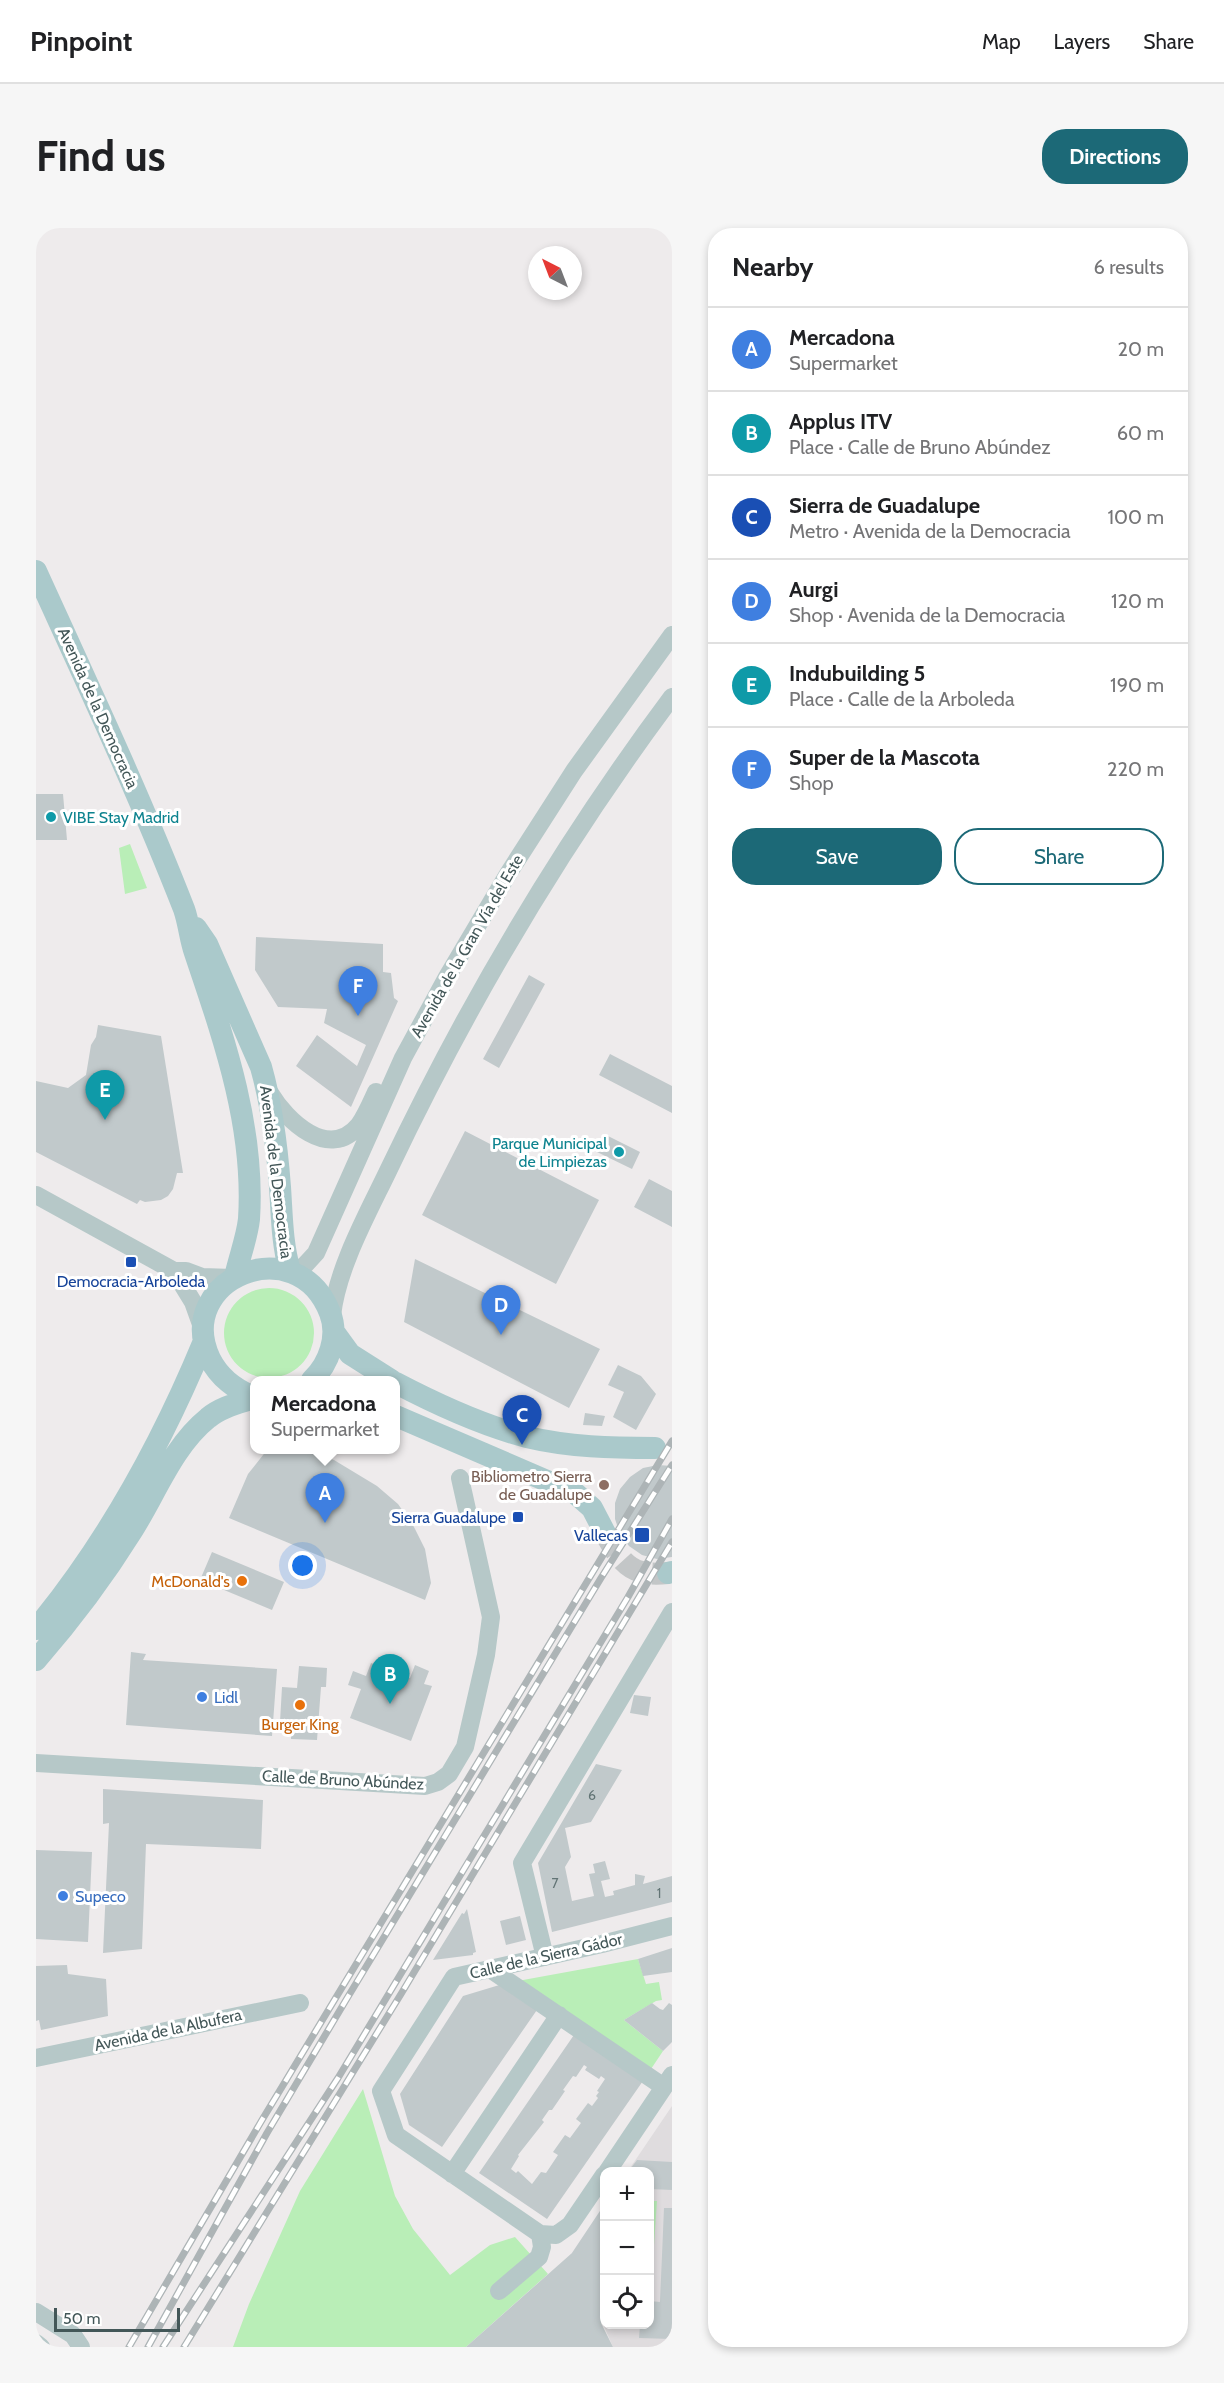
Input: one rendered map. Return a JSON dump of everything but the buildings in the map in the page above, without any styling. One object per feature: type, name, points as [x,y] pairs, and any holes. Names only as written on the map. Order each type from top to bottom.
[{"type":"main road","name":"Avenida de la Democracia","points":[[36,571],[107,723],[185,912],[193,949],[233,1073],[246,1142],[249,1218],[234,1277]]},
{"type":"main road","name":"Avenida de la Democracia","points":[[185,912],[207,944],[261,1067],[277,1156],[283,1240],[292,1272]]},
{"type":"main road","points":[[36,1629],[78,1575],[134,1488],[173,1414],[204,1335],[205,1315],[210,1303],[221,1287],[234,1277],[254,1269],[268,1268],[292,1272],[317,1290],[350,1354],[385,1376]]},
{"type":"main road","points":[[316,1376],[324,1367],[330,1354],[333,1324]]},
{"type":"main road","points":[[204,1335],[213,1365],[223,1377],[250,1396]]},
{"type":"main road","points":[[400,1385],[450,1410],[528,1437],[577,1445],[655,1448]]},
{"type":"main road","points":[[36,1660],[68,1622],[121,1549],[177,1453],[189,1437],[214,1414],[250,1400]]},
{"type":"main road","points":[[400,1418],[569,1490],[591,1508],[605,1533]]},
{"type":"street","name":"Avenida de la Gran Vía del Este","points":[[292,1272],[304,1266],[316,1253],[403,1058],[447,977],[508,874],[574,771],[672,635]]},
{"type":"street","name":"Avenida de la Gran Vía del Este","points":[[333,1324],[334,1296],[340,1277],[372,1204],[458,1033],[509,941],[591,811],[672,697]]},
{"type":"street","points":[[266,1086],[278,1107],[304,1130],[320,1138],[341,1137],[358,1125],[377,1089],[403,1058]]},
{"type":"street","points":[[36,1195],[174,1271],[186,1271],[202,1276],[234,1277]]},
{"type":"street","points":[[174,1271],[193,1302],[204,1335]]},
{"type":"street","name":"Calle de Bruno Abúndez","points":[[36,1763],[425,1786],[438,1782],[449,1774],[465,1747],[486,1655],[490,1617],[460,1478]]},
{"type":"street","points":[[545,1957],[522,1863],[672,1612]]},
{"type":"street","name":"Calle de la Sierra Gádor","points":[[540,2234],[396,2135],[381,2091],[454,1977],[672,1926]]},
{"type":"street","points":[[490,1969],[559,2015],[668,2081],[610,2167]]},
{"type":"street","name":"Avenida de la Albufera","points":[[36,2058],[300,2003]]},
{"type":"street","points":[[452,2175],[559,2015]]},
{"type":"street","points":[[499,2291],[538,2257],[542,2247],[540,2234],[556,2235],[570,2225],[600,2182]]},
{"type":"street","points":[[36,2313],[73,2335],[81,2347]]},
{"type":"street","points":[[36,2343],[41,2347]]},
{"type":"shaded area","points":[[672,2106],[672,2347],[613,2347],[605,2329],[654,2329],[654,2167],[631,2167]]},
{"type":"shaded area","points":[[600,2211],[600,2317],[572,2253]]},
{"type":"green space","points":[[130,844],[147,888],[125,894],[119,848]]},
{"type":"green space","points":[[260,1288],[278,1288],[294,1295],[307,1308],[314,1324],[314,1342],[307,1358],[294,1371],[283,1376],[255,1376],[244,1371],[231,1358],[224,1342],[224,1324],[231,1308],[244,1295]]},
{"type":"green space","points":[[638,1959],[646,1984],[659,1982],[662,2000],[656,2001],[624,2020],[663,2051],[645,2078],[506,1983]]},
{"type":"green space","points":[[363,2089],[395,2196],[413,2229],[450,2275],[490,2245],[515,2237],[548,2274],[466,2347],[233,2347],[249,2304],[300,2191]]},
{"type":"green space","points":[[654,2201],[657,2201],[654,2246]]},
{"type":"tunnel","points":[[605,1533],[617,1553],[629,1566],[645,1573],[668,1573]]},
{"type":"railway","points":[[129,2347],[262,2120],[672,1441]]},
{"type":"railway","points":[[148,2347],[267,2133],[346,2000],[601,1578],[672,1465]]},
{"type":"railway","points":[[163,2347],[338,2078],[628,1597],[672,1519]]},
{"type":"railway","points":[[184,2347],[401,1994],[672,1542]]},
{"type":"place","name":"VIBE Stay Madrid","points":[[51,817]]},
{"type":"place","name":"Super de la Mascota","points":[[358,1016]]},
{"type":"place","name":"Indubuilding 5","points":[[105,1120]]},
{"type":"place","name":"Parque Municipal de Limpiezas","points":[[619,1152]]},
{"type":"place","name":"Democracia-Arboleda","points":[[131,1262]]},
{"type":"place","name":"Aurgi","points":[[501,1335]]},
{"type":"place","name":"Sierra de Guadalupe","points":[[522,1445]]},
{"type":"place","name":"Bibliometro Sierra de Guadalupe","points":[[604,1485]]},
{"type":"place","name":"Sierra Guadalupe","points":[[518,1517]]},
{"type":"place","name":"Mercadona","points":[[325,1523]]},
{"type":"place","name":"Vallecas","points":[[642,1535]]},
{"type":"place","name":"McDonald's","points":[[242,1581]]},
{"type":"place","name":"Lidl","points":[[202,1697]]},
{"type":"place","name":"Applus ITV","points":[[390,1704]]},
{"type":"place","name":"Burger King","points":[[300,1705]]},
{"type":"place","name":"Supeco","points":[[63,1896]]}]
